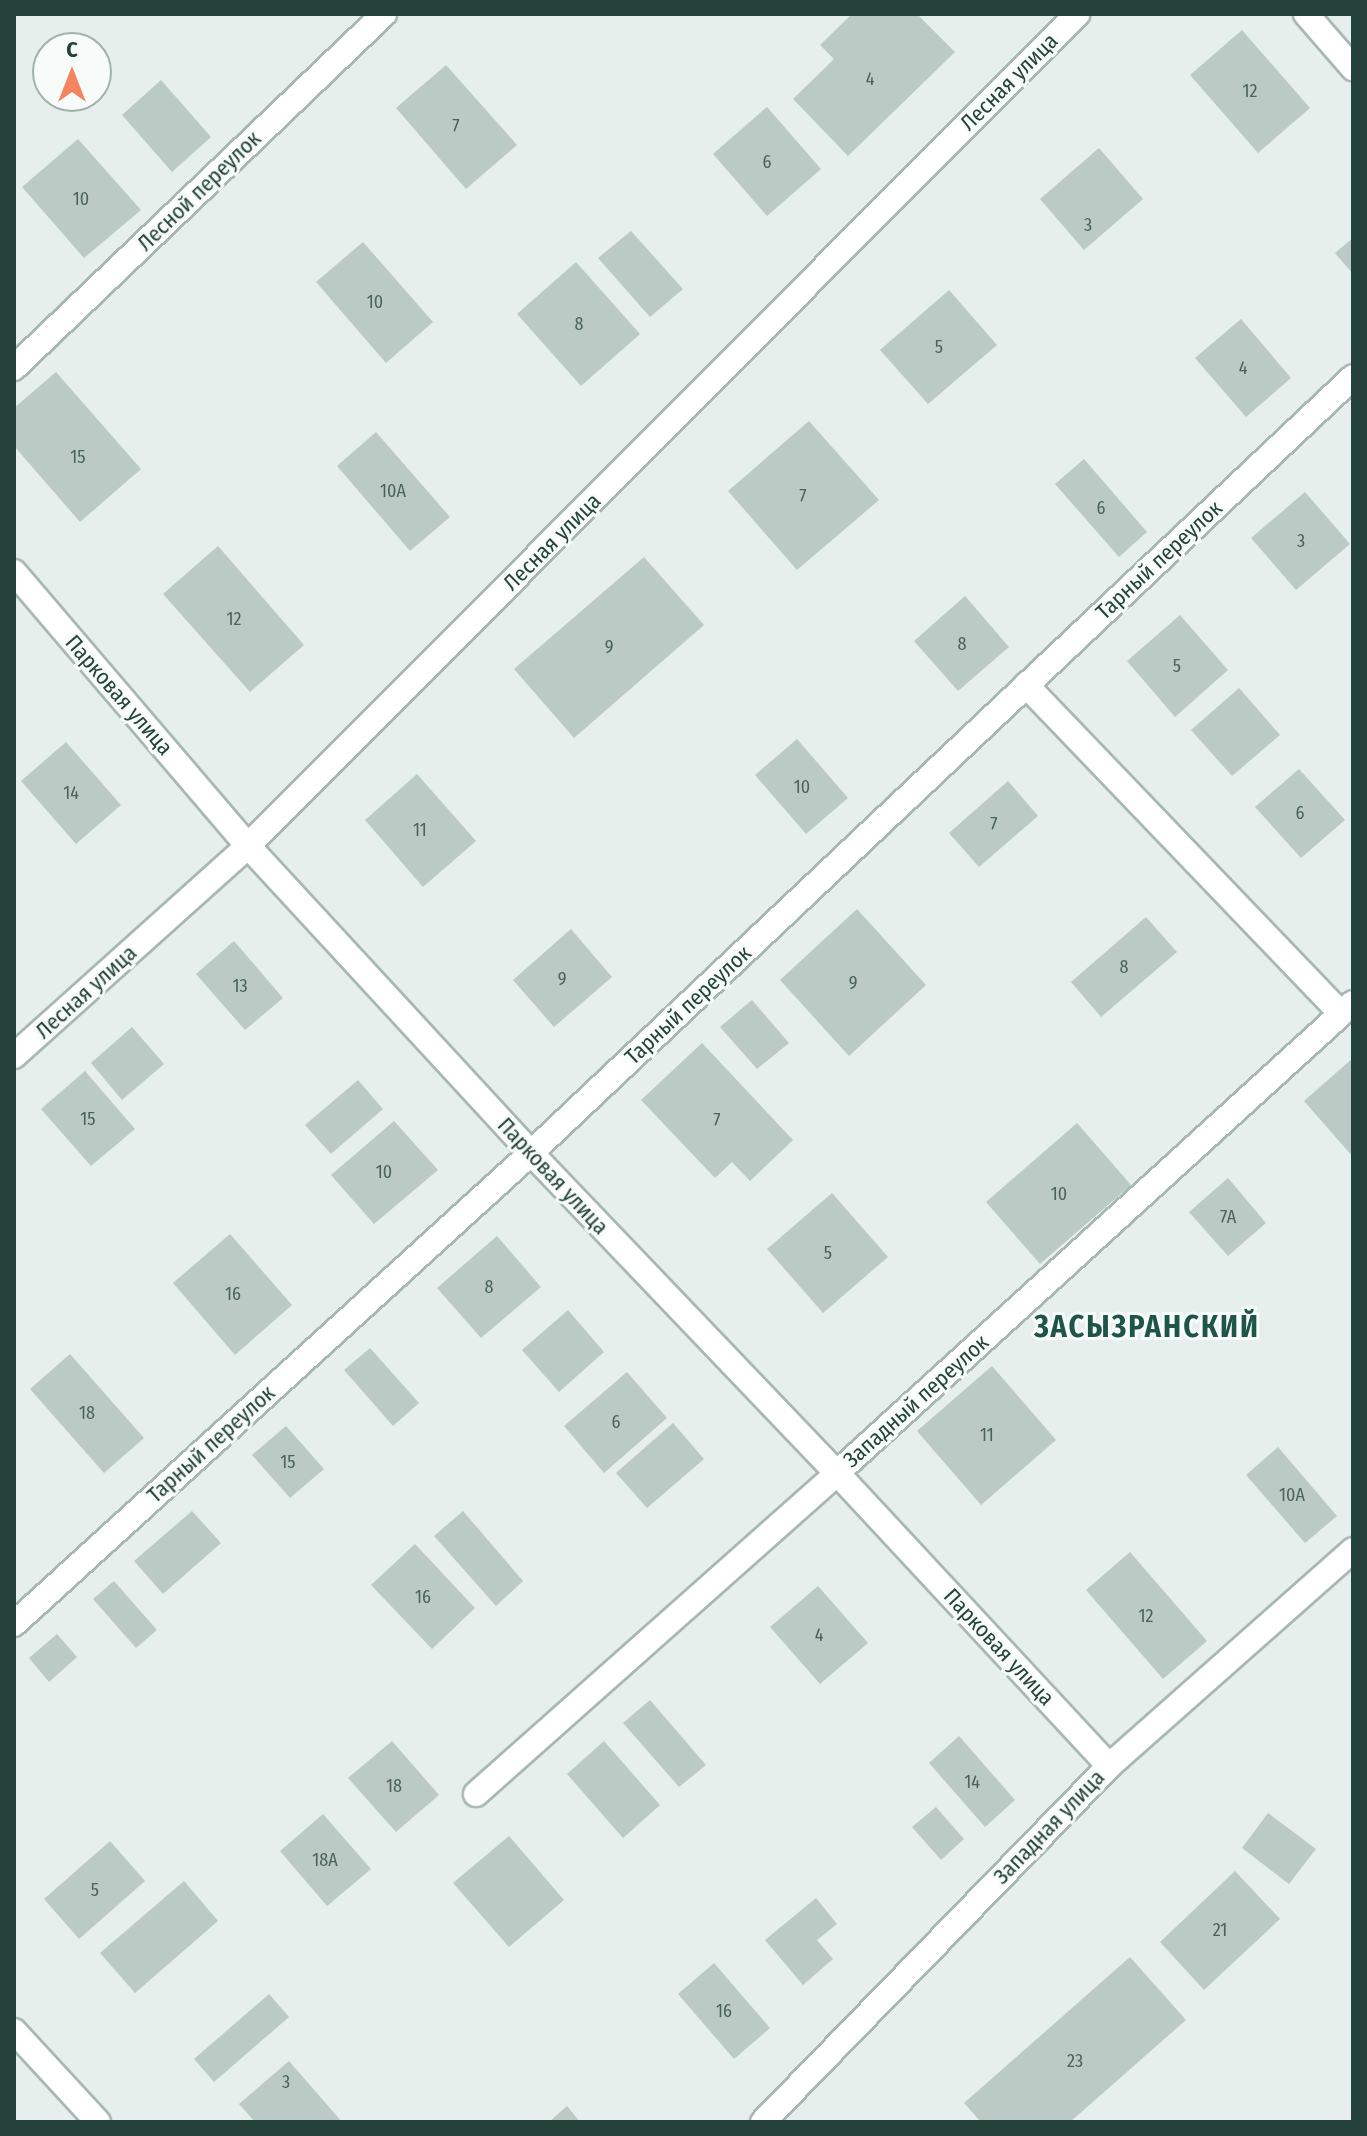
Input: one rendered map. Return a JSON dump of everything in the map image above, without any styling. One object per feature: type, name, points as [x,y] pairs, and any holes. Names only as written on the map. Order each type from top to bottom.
[{"type":"street","name":"Лесной переулок","points":[[14,368],[384,14]]},
{"type":"street","name":"Лесная улица","points":[[14,1056],[248,846],[1077,14]]},
{"type":"street","points":[[1306,14],[1353,68]]},
{"type":"street","name":"Тарный переулок","points":[[14,1624],[531,1153],[1353,377]]},
{"type":"street","name":"Парковая улица","points":[[14,572],[248,846],[531,1153],[837,1473],[1109,1766]]},
{"type":"street","points":[[1026,685],[1347,1009]]},
{"type":"street","name":"Западный переулок","points":[[476,1794],[837,1473],[1347,1009]]},
{"type":"street","name":"Западная улица","points":[[763,2122],[1109,1766],[1353,1550]]},
{"type":"street","points":[[14,2031],[98,2122]]},
{"type":"building","points":[[852,14],[917,14],[955,52],[848,156],[793,99],[834,59],[820,45]]},
{"type":"building","points":[[1242,30],[1310,108],[1258,153],[1190,75]]},
{"type":"building","points":[[446,65],[517,145],[466,189],[396,108]]},
{"type":"building","points":[[161,80],[211,137],[172,172],[122,115]]},
{"type":"building","points":[[767,107],[821,169],[767,216],[713,154]]},
{"type":"building","points":[[78,139],[141,210],[84,258],[22,187]]},
{"type":"building","points":[[1099,148],[1143,199],[1084,250],[1040,199]]},
{"type":"building","points":[[631,231],[683,289],[650,317],[598,258]]},
{"type":"building","points":[[1353,238],[1353,274],[1335,253]]},
{"type":"building","points":[[363,242],[433,322],[386,363],[316,282]]},
{"type":"building","points":[[576,262],[640,334],[581,386],[517,314]]},
{"type":"building","points":[[949,290],[997,345],[928,404],[880,350]]},
{"type":"building","points":[[1241,319],[1291,378],[1246,417],[1195,358]]},
{"type":"building","points":[[56,372],[141,469],[80,522],[14,446],[14,408]]},
{"type":"building","points":[[809,421],[879,500],[797,570],[728,491]]},
{"type":"building","points":[[376,432],[450,517],[410,551],[337,466]]},
{"type":"building","points":[[1084,459],[1147,532],[1119,557],[1055,484]]},
{"type":"building","points":[[1305,492],[1350,544],[1296,590],[1251,538]]},
{"type":"building","points":[[218,546],[304,645],[250,692],[163,594]]},
{"type":"building","points":[[644,557],[704,625],[574,738],[514,669]]},
{"type":"building","points":[[965,596],[1009,647],[958,691],[914,641]]},
{"type":"building","points":[[1180,615],[1228,670],[1175,717],[1127,661]]},
{"type":"building","points":[[1239,688],[1280,735],[1232,776],[1191,730]]},
{"type":"building","points":[[797,739],[848,798],[806,834],[755,775]]},
{"type":"building","points":[[66,742],[121,805],[76,844],[21,781]]},
{"type":"building","points":[[1299,769],[1345,820],[1301,858],[1255,807]]},
{"type":"building","points":[[417,774],[476,841],[423,887],[365,820]]},
{"type":"building","points":[[1008,781],[1038,816],[979,867],[949,833]]},
{"type":"building","points":[[857,909],[926,985],[849,1056],[780,980]]},
{"type":"building","points":[[1146,917],[1177,952],[1101,1017],[1071,982]]},
{"type":"building","points":[[571,929],[612,977],[554,1027],[513,980]]},
{"type":"building","points":[[234,941],[283,998],[245,1030],[196,974]]},
{"type":"building","points":[[752,1000],[789,1043],[757,1069],[720,1027]]},
{"type":"building","points":[[132,1027],[164,1064],[122,1100],[91,1063]]},
{"type":"building","points":[[702,1043],[793,1140],[750,1181],[732,1162],[715,1178],[641,1100]]},
{"type":"building","points":[[1353,1058],[1353,1157],[1304,1101]]},
{"type":"building","points":[[85,1071],[135,1129],[91,1166],[41,1109]]},
{"type":"building","points":[[358,1080],[383,1109],[331,1154],[305,1125]]},
{"type":"building","points":[[394,1121],[438,1170],[374,1224],[331,1175]]},
{"type":"building","points":[[1077,1123],[1131,1185],[1040,1264],[986,1202]]},
{"type":"building","points":[[1228,1178],[1266,1223],[1228,1256],[1189,1212]]},
{"type":"building","points":[[832,1193],[888,1257],[823,1313],[767,1249]]},
{"type":"building","points":[[230,1234],[292,1305],[235,1355],[173,1283]]},
{"type":"building","points":[[497,1236],[541,1287],[481,1338],[437,1288]]},
{"type":"building","points":[[568,1310],[604,1352],[559,1392],[522,1350]]},
{"type":"building","points":[[370,1348],[419,1403],[393,1426],[344,1370]]},
{"type":"building","points":[[70,1354],[144,1438],[104,1473],[30,1389]]},
{"type":"building","points":[[992,1366],[1056,1440],[981,1505],[917,1431]]},
{"type":"building","points":[[627,1372],[667,1418],[604,1473],[564,1426]]},
{"type":"building","points":[[673,1423],[704,1459],[647,1508],[616,1473]]},
{"type":"building","points":[[286,1426],[324,1469],[290,1498],[252,1455]]},
{"type":"building","points":[[1278,1447],[1337,1516],[1305,1543],[1246,1475]]},
{"type":"building","points":[[192,1511],[221,1543],[163,1594],[134,1561]]},
{"type":"building","points":[[463,1511],[523,1581],[496,1606],[434,1536]]},
{"type":"building","points":[[415,1544],[475,1608],[432,1649],[371,1585]]},
{"type":"building","points":[[1130,1552],[1207,1641],[1163,1679],[1086,1590]]},
{"type":"building","points":[[114,1581],[157,1630],[136,1648],[93,1599]]},
{"type":"building","points":[[818,1586],[868,1643],[820,1684],[770,1627]]},
{"type":"building","points":[[57,1634],[77,1657],[49,1682],[29,1658]]},
{"type":"building","points":[[650,1700],[706,1765],[679,1787],[623,1723]]},
{"type":"building","points":[[959,1736],[1015,1800],[985,1827],[929,1763]]},
{"type":"building","points":[[392,1741],[439,1795],[396,1832],[348,1778]]},
{"type":"building","points":[[604,1741],[660,1805],[623,1838],[567,1774]]},
{"type":"building","points":[[936,1807],[964,1839],[941,1860],[912,1827]]},
{"type":"building","points":[[1268,1813],[1316,1849],[1289,1884],[1242,1848]]},
{"type":"building","points":[[323,1814],[371,1869],[327,1906],[280,1851]]},
{"type":"building","points":[[509,1836],[564,1900],[509,1947],[453,1883]]},
{"type":"building","points":[[110,1841],[145,1881],[79,1939],[44,1899]]},
{"type":"building","points":[[1235,1871],[1280,1919],[1204,1990],[1160,1942]]},
{"type":"building","points":[[184,1881],[218,1921],[135,1993],[100,1953]]},
{"type":"building","points":[[816,1898],[837,1924],[817,1940],[833,1959],[803,1985],[765,1940]]},
{"type":"building","points":[[1130,1957],[1186,2020],[1070,2122],[981,2122],[964,2103]]},
{"type":"building","points":[[714,1963],[770,2028],[734,2059],[678,1994]]},
{"type":"building","points":[[269,1994],[289,2017],[214,2082],[194,2059]]},
{"type":"building","points":[[289,2061],[342,2122],[255,2122],[239,2104]]},
{"type":"building","points":[[567,2106],[580,2122],[549,2122]]},
{"type":"district","name":"ЗАСЫЗРАНСКИЙ","points":[[1147,1327]]}]
